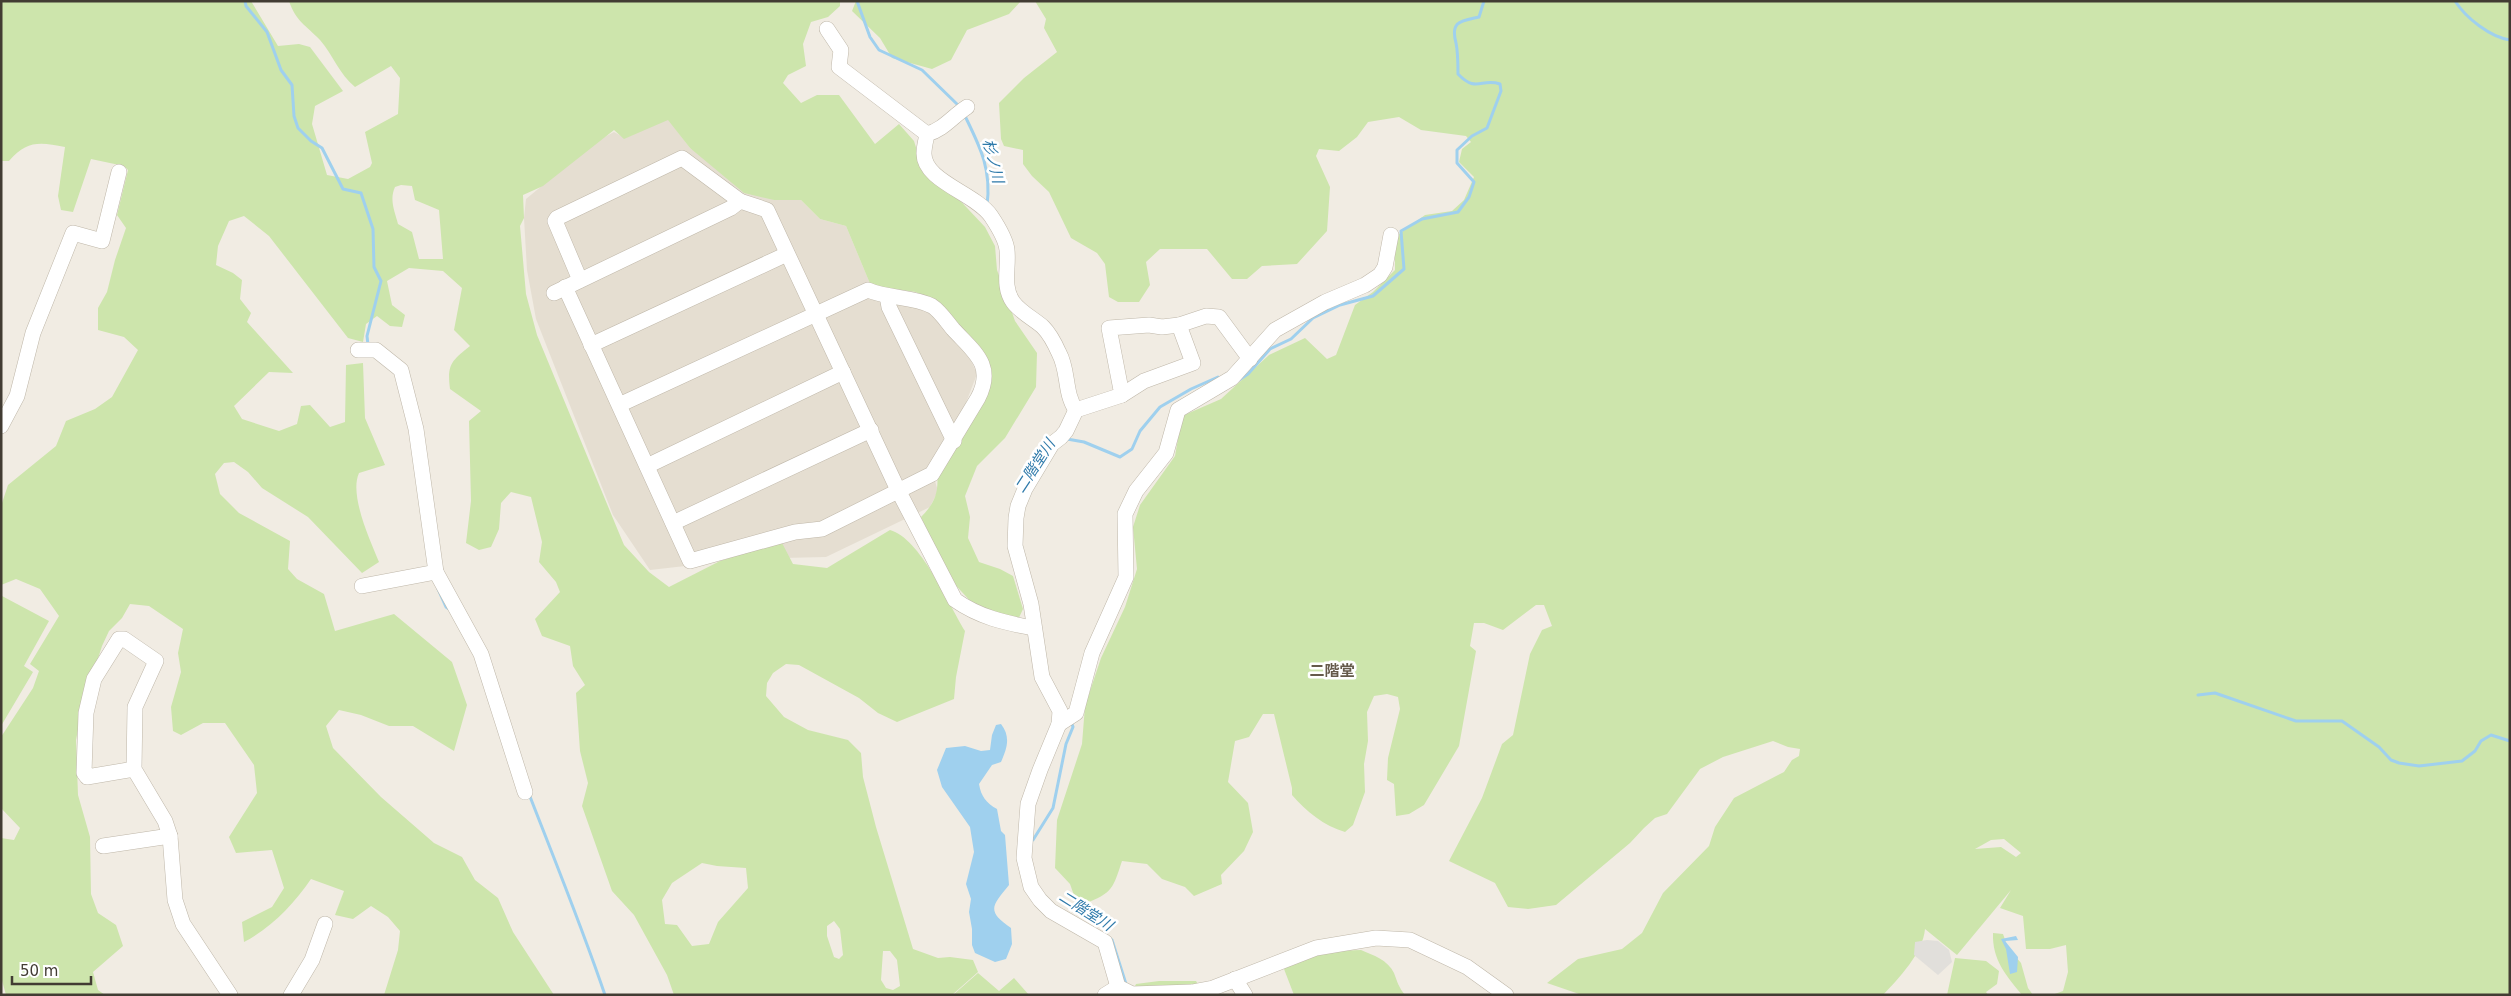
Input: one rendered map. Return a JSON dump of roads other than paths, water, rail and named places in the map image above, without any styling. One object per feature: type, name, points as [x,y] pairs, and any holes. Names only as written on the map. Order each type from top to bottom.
[{"type":"street","points":[[827,29],[841,50],[838,67],[927,134]]},
{"type":"street","points":[[927,134],[939,131],[948,120],[967,107]]},
{"type":"street","points":[[927,134],[923,154],[931,173],[938,179],[960,190],[990,215],[998,229],[1007,250],[1005,275],[1013,302],[1044,329],[1059,352],[1066,371],[1073,416]]},
{"type":"street","points":[[580,280],[555,221],[557,218],[682,158],[740,201],[767,210],[898,490],[955,600],[969,610],[999,622],[1034,628]]},
{"type":"street","points":[[1,426],[17,396],[33,333],[73,233],[102,241],[119,172]]},
{"type":"street","points":[[619,405],[868,290],[887,296],[921,302],[935,308],[980,359],[984,368],[984,386],[954,441],[932,474],[822,529],[795,532],[690,561],[619,405],[592,345],[559,290],[732,208],[740,201]]},
{"type":"street","points":[[1059,724],[1076,714],[1092,653],[1126,577],[1125,514],[1136,492],[1166,453],[1178,410],[1227,382],[1275,330],[1325,302],[1365,285],[1380,275],[1385,267],[1391,234]]},
{"type":"street","points":[[592,345],[787,254]]},
{"type":"street","points":[[887,296],[889,307],[954,441]]},
{"type":"street","points":[[1122,395],[1109,328],[1149,325],[1162,327],[1179,325],[1206,316],[1219,318],[1250,359]]},
{"type":"street","points":[[1179,325],[1193,364],[1144,381],[1122,395],[1073,416],[1062,437],[1052,444],[1044,455],[1025,489],[1017,512],[1015,546],[1032,604],[1042,677],[1060,711],[1059,724],[1028,804],[1024,858],[1031,887],[1051,910],[1105,942],[1111,991],[1132,994],[1192,992],[1213,988],[1316,948],[1376,938],[1410,940],[1467,967],[1506,995]]},
{"type":"street","points":[[358,350],[376,350],[401,370],[416,429],[436,572],[481,654],[525,792]]},
{"type":"street","points":[[647,466],[843,372]]},
{"type":"street","points":[[673,524],[871,430]]},
{"type":"street","points":[[362,586],[436,572]]},
{"type":"street","points":[[134,768],[87,777],[84,773],[86,713],[94,679],[119,639],[124,639],[156,661],[135,707],[134,768],[165,821],[170,836],[175,900],[183,924],[230,995]]},
{"type":"street","points":[[102,846],[170,836]]},
{"type":"street","points":[[291,995],[312,960],[325,924]]},
{"type":"street","points":[[1236,979],[1245,995]]},
{"type":"water","points":[[1001,724],[1007,738],[1005,752],[1001,762],[992,765],[979,784],[985,799],[997,809],[1001,831],[1005,835],[1009,885],[994,908],[998,917],[1011,928],[1012,944],[1006,959],[995,962],[975,953],[972,945],[969,912],[971,899],[966,884],[974,852],[970,827],[942,787],[937,770],[946,748],[965,746],[981,751],[990,750],[992,735],[996,725]]},
{"type":"water","points":[[2016,936],[2018,940],[2005,941],[2018,957],[2017,972],[2010,974],[2006,949],[2001,939]]},
{"type":"waterway","points":[[245,1],[246,6],[267,32],[281,70],[292,85],[294,116],[298,128],[311,141],[322,148],[343,189],[361,193],[373,229],[374,267],[381,281],[367,336],[368,345]]},
{"type":"waterway","name":"杉ノ川","points":[[857,1],[870,37],[879,50],[922,70],[959,106]]},
{"type":"waterway","name":"二階堂川","points":[[1239,380],[1248,374],[1270,349],[1291,339],[1313,318],[1340,305],[1373,296],[1404,269],[1401,231],[1422,219],[1458,212],[1469,197],[1474,182],[1457,163],[1457,150],[1472,136],[1487,128],[1501,91],[1500,84],[1469,83],[1458,74],[1455,30],[1458,23],[1479,17],[1484,1]]},
{"type":"waterway","points":[[2455,1],[2465,14],[2479,26],[2495,35],[2510,40]]},
{"type":"waterway","name":"杉ノ川","points":[[964,114],[986,168],[988,180],[987,205]]},
{"type":"waterway","name":"二階堂川","points":[[1067,439],[1084,442],[1120,457],[1132,449],[1140,431],[1160,407],[1191,389],[1218,377],[1220,379]]},
{"type":"waterway","points":[[438,589],[446,607],[449,609]]},
{"type":"waterway","points":[[2198,695],[2215,693],[2296,721],[2342,721],[2379,747],[2391,760],[2419,766],[2462,761],[2475,751],[2481,741],[2491,735],[2510,741]]},
{"type":"waterway","name":"二階堂川","points":[[1033,840],[1053,808],[1066,744],[1073,727],[1071,721]]},
{"type":"waterway","points":[[529,794],[578,919],[605,995]]},
{"type":"waterway","name":"二階堂川","points":[[1108,937],[1112,940],[1126,984]]},
{"type":"district","name":"二階堂","points":[[1332,671]]}]
